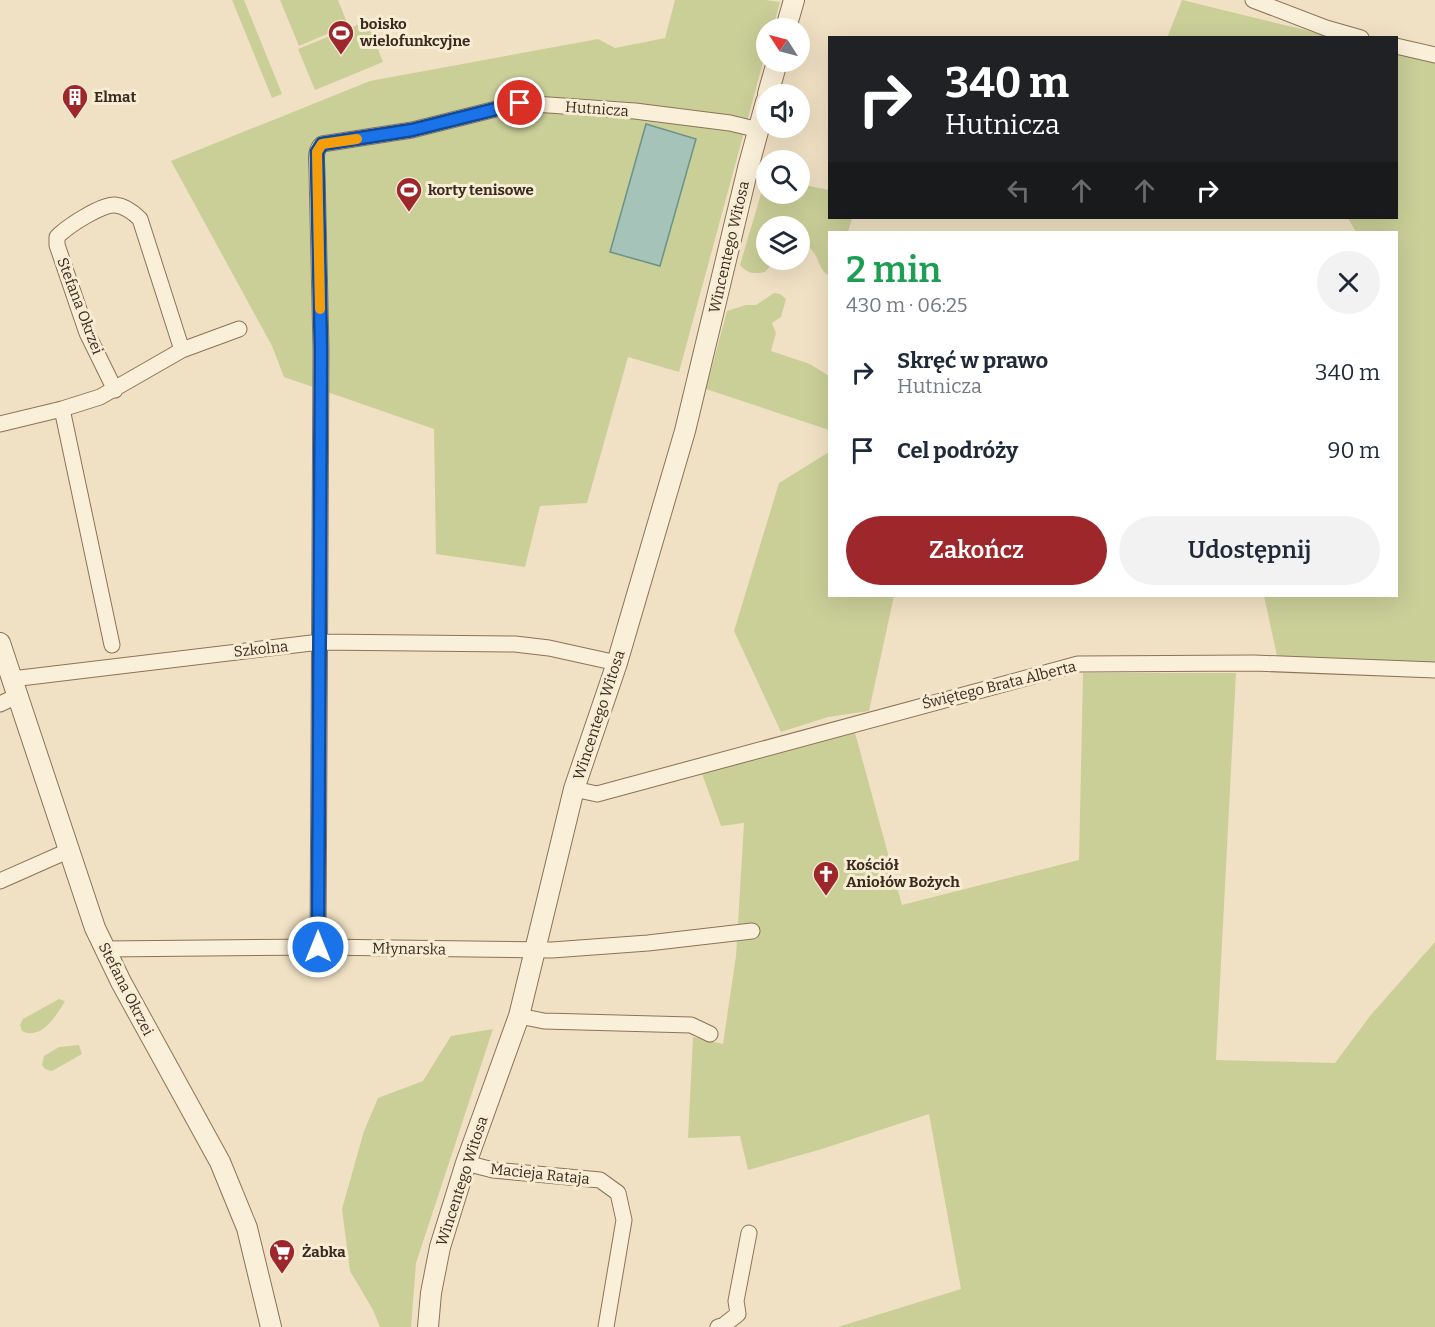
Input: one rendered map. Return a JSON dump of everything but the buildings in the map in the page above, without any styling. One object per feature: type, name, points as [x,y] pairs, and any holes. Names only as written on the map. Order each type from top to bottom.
[{"type":"street","points":[[789,18],[794,0]]},
{"type":"street","points":[[1252,0],[1354,36]]},
{"type":"street","points":[[1398,46],[1435,55]]},
{"type":"street","name":"Hutnicza","points":[[320,642],[321,350],[317,152],[322,144],[412,130],[513,104],[635,111],[730,123],[756,129]]},
{"type":"street","name":"Wincentego Witosa","points":[[428,1327],[431,1293],[440,1247],[466,1163],[519,1016],[574,789],[617,663],[685,432],[757,138]]},
{"type":"street","name":"Stefana Okrzei","points":[[115,390],[87,333],[57,245],[57,237],[60,234],[88,215],[111,205],[125,207],[140,219],[182,350]]},
{"type":"street","points":[[0,424],[62,409],[115,390],[182,350],[239,329]]},
{"type":"street","points":[[62,409],[112,645]]},
{"type":"street","points":[[318,947],[320,642]]},
{"type":"street","name":"Szkolna","points":[[10,693],[320,642],[515,644],[549,648],[617,663]]},
{"type":"street","name":"Stefana Okrzei","points":[[0,643],[10,693],[70,850],[95,928],[121,982],[220,1162],[247,1228],[271,1327]]},
{"type":"street","name":"Świętego Brata Alberta","points":[[574,789],[597,794],[1078,664],[1254,663],[1435,670]]},
{"type":"street","points":[[0,881],[70,850]]},
{"type":"street","name":"Młynarska","points":[[105,949],[318,947],[534,951],[648,944],[752,931]]},
{"type":"street","points":[[519,1016],[544,1021],[691,1025],[710,1034]]},
{"type":"street","name":"Macieja Rataja","points":[[466,1163],[493,1170],[600,1180],[618,1193],[624,1220],[606,1327]]},
{"type":"street","points":[[718,1327],[738,1314],[736,1301],[749,1233]]},
{"type":"green space","points":[[232,0],[244,0],[282,94],[272,98]]},
{"type":"green space","points":[[280,0],[338,0],[348,25],[299,46]]},
{"type":"green space","points":[[675,0],[780,2],[776,18],[756,18],[756,72],[760,72],[679,372],[628,357],[587,503],[540,506],[525,567],[436,554],[434,429],[284,377],[272,346],[171,161],[370,81],[598,39],[615,48],[665,38]]},
{"type":"green space","points":[[1182,0],[1330,36],[1168,36]]},
{"type":"green space","name":"boisko wielofunkcyjne","points":[[367,21],[383,62],[315,90],[298,49]]},
{"type":"green space","points":[[1398,53],[1435,62],[1435,663],[1277,656],[1264,597],[1398,597],[1398,231],[1355,231],[1349,219],[1398,219]]},
{"type":"green space","points":[[810,186],[828,190],[828,219],[852,219],[848,231],[828,231],[828,275],[810,248],[810,216],[756,216],[756,270],[767,270],[751,273],[740,265],[758,204],[810,204]]},
{"type":"green space","points":[[774,293],[786,299],[781,317],[772,323],[776,333],[771,351],[810,364],[828,375],[828,430],[706,389],[727,311],[746,305],[756,305]]},
{"type":"green space","points":[[828,453],[828,597],[894,597],[869,711],[828,717],[781,732],[734,631],[779,483]]},
{"type":"green space","points":[[1083,673],[1236,673],[1216,1060],[1335,1063],[1370,1016],[1435,942],[1435,1327],[838,1327],[961,1289],[929,1114],[822,1149],[748,1170],[740,1136],[688,1138],[693,1037],[723,1044],[736,956],[744,823],[721,826],[701,771],[854,729],[902,905],[1079,860]]},
{"type":"green space","points":[[59,999],[65,1001],[48,1025],[36,1032],[22,1031],[20,1025],[23,1019]]},
{"type":"green space","points":[[493,1029],[416,1263],[411,1327],[380,1327],[373,1310],[350,1271],[342,1209],[364,1131],[378,1098],[423,1081],[451,1036]]},
{"type":"green space","points":[[79,1045],[82,1054],[52,1071],[45,1069],[42,1065],[44,1056],[59,1047]]},
{"type":"water","points":[[646,124],[696,139],[660,266],[610,252]]},
{"type":"slow traffic","points":[[320,309],[318,147],[322,144],[357,139]]},
{"type":"place","name":"boisko wielofunkcyjne","points":[[341,56]]},
{"type":"place","name":"Elmat","points":[[75,120]]},
{"type":"place","name":"korty tenisowe","points":[[409,213]]},
{"type":"place","name":"Kościół Aniołów Bożych","points":[[826,897]]},
{"type":"place","name":"Żabka","points":[[282,1275]]},
{"type":"route","points":[[318,947],[321,350],[318,147],[322,144],[412,130],[520,103]]}]
